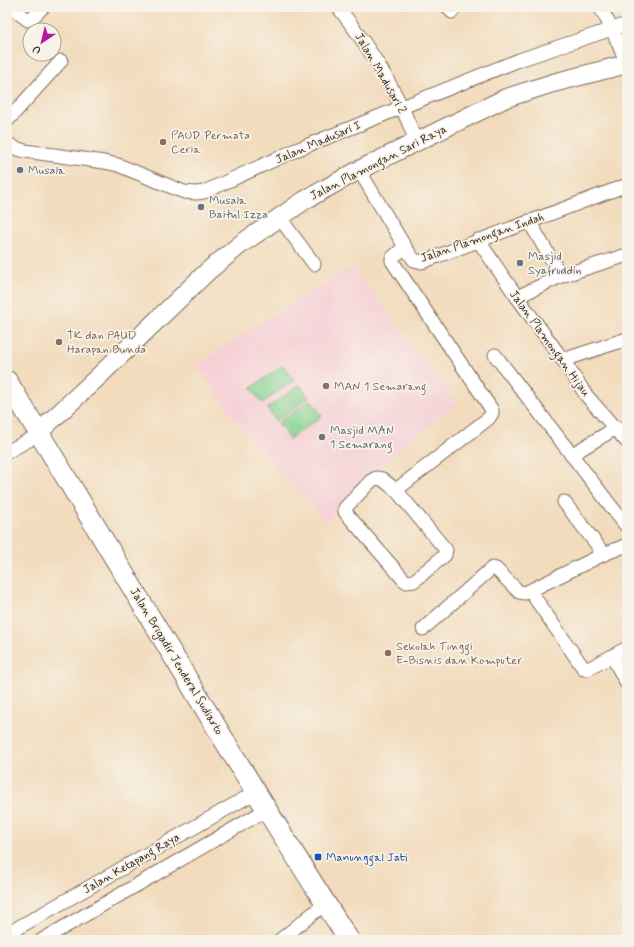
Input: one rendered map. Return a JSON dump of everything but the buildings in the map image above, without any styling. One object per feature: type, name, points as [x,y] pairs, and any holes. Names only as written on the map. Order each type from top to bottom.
[{"type":"main road","name":"Jalan Brigadir Jenderal Sudiarto","points":[[7,381],[34,436],[206,735],[251,795],[316,911],[334,940]]},
{"type":"main road","name":"Jalan Brigadir Jenderal Sudiarto","points":[[7,406],[34,436]]},
{"type":"main road","name":"Jalan Brigadir Jenderal Sudiarto","points":[[261,813],[349,940]]},
{"type":"street","points":[[12,7],[28,20],[43,7]]},
{"type":"street","name":"Jalan Madusari 2","points":[[338,7],[354,28],[382,71],[408,123]]},
{"type":"street","points":[[600,7],[612,29],[627,64]]},
{"type":"street","name":"Jalan Madusari I","points":[[7,143],[26,152],[118,165],[184,192],[204,192],[296,150],[408,123],[519,60],[627,24]]},
{"type":"street","points":[[7,121],[60,62]]},
{"type":"street","name":"Jalan Plamongan Sari Raya","points":[[34,436],[100,376],[223,258],[279,217],[323,189],[359,170],[408,123],[506,98],[553,83],[627,64]]},
{"type":"street","name":"Jalan Plamongan Indah","points":[[359,170],[405,247],[414,260],[422,262],[627,185]]},
{"type":"street","points":[[279,217],[314,264]]},
{"type":"street","points":[[529,221],[561,276]]},
{"type":"street","name":"Jalan Plamongan Hijau","points":[[478,240],[516,297],[563,360],[586,395],[621,428],[627,442]]},
{"type":"street","points":[[396,490],[489,418],[492,413],[492,410],[392,261],[392,258],[405,247]]},
{"type":"street","points":[[516,297],[561,276],[627,255]]},
{"type":"street","points":[[563,360],[627,339]]},
{"type":"street","points":[[495,355],[627,527]]},
{"type":"street","points":[[571,455],[621,428]]},
{"type":"street","points":[[7,452],[34,436]]},
{"type":"street","points":[[373,479],[382,479],[396,490],[446,550],[445,555],[414,581],[409,582],[404,580],[345,512],[345,508],[373,479]]},
{"type":"street","points":[[564,502],[604,554]]},
{"type":"street","points":[[423,629],[492,568],[496,568],[519,592],[522,593],[530,591],[604,554],[627,545]]},
{"type":"street","points":[[530,591],[584,669],[588,669],[627,648]]},
{"type":"street","points":[[612,656],[627,684]]},
{"type":"street","name":"Jalan Ketapang Raya","points":[[7,934],[251,795]]},
{"type":"street","name":"Jalan Ketapang Raya","points":[[42,940],[261,813]]},
{"type":"street","points":[[204,822],[215,840]]},
{"type":"street","points":[[152,851],[162,871]]},
{"type":"street","points":[[136,860],[146,879]]},
{"type":"street","points":[[280,940],[316,911]]},
{"type":"shaded area","name":"MAN 1 Semarang","points":[[353,267],[457,406],[417,434],[381,467],[326,522],[243,430],[196,365],[272,315]]},
{"type":"green space","points":[[283,365],[294,380],[262,403],[251,388]]},
{"type":"green space","points":[[300,385],[309,398],[276,421],[267,408]]},
{"type":"green space","points":[[311,400],[322,416],[289,439],[278,423]]},
{"type":"place","name":"PAUD Permata Ceria","points":[[163,142]]},
{"type":"place","name":"Musala","points":[[20,170]]},
{"type":"place","name":"Musala Baitul Izza","points":[[201,207]]},
{"type":"place","name":"Masjid Syafruddin","points":[[520,263]]},
{"type":"place","name":"TK dan PAUD Harapan Bunda","points":[[59,342]]},
{"type":"place","name":"MAN 1 Semarang","points":[[326,386]]},
{"type":"place","name":"Masjid MAN 1 Semarang","points":[[322,437]]},
{"type":"place","name":"Sekolah Tinggi E-Bisnis dan Komputer","points":[[388,653]]},
{"type":"place","name":"Manunggal Jati","points":[[318,857]]}]
